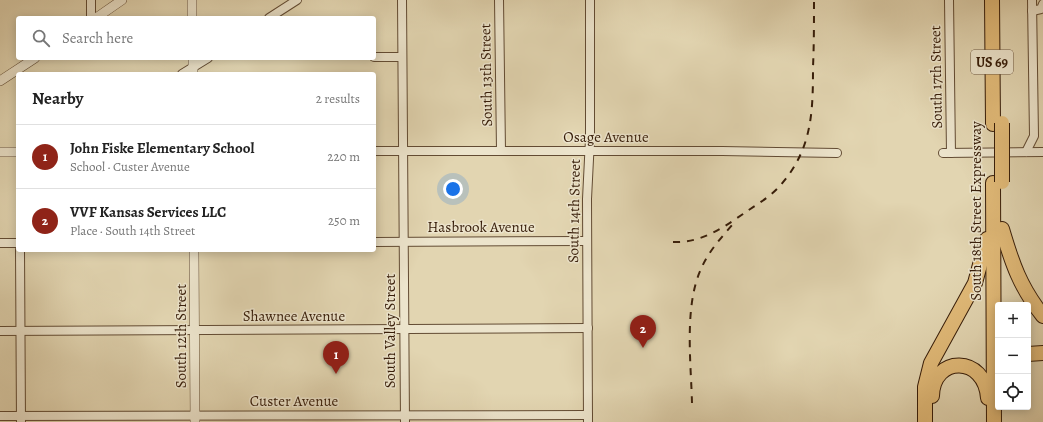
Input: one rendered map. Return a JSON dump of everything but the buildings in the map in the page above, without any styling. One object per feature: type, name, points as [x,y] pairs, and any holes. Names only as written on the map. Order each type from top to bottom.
[{"type":"highway","name":"South 18th Street Expressway","points":[[992,0],[997,124]]},
{"type":"highway","name":"South 18th Street Expressway","points":[[1001,0],[997,124],[997,182],[1002,229],[1003,302]]},
{"type":"highway","name":"South 18th Street Expressway","points":[[997,182],[992,217],[997,421]]},
{"type":"highway","points":[[925,422],[925,387],[928,373],[936,352],[975,283],[992,217]]},
{"type":"highway","points":[[1002,229],[1018,277],[1026,292],[1043,316]]},
{"type":"highway","points":[[1031,354],[1043,353]]},
{"type":"highway","points":[[932,422],[932,392],[935,381],[940,374],[947,369],[963,365],[976,370],[982,377],[986,385],[989,405],[997,421]]},
{"type":"highway","points":[[997,421],[1002,410]]},
{"type":"street","points":[[91,0],[91,16]]},
{"type":"street","points":[[99,16],[122,0]]},
{"type":"street","points":[[192,0],[192,16]]},
{"type":"street","points":[[273,16],[297,0]]},
{"type":"street","name":"South Valley Street","points":[[402,0],[405,419]]},
{"type":"street","name":"South 13th Street","points":[[499,0],[501,150]]},
{"type":"street","name":"South 14th Street","points":[[588,418],[587,241],[590,0]]},
{"type":"street","name":"South 17th Street","points":[[949,0],[947,153],[1026,152]]},
{"type":"street","points":[[1032,0],[1034,136],[1026,152],[1043,152]]},
{"type":"street","points":[[1032,11],[1041,8],[1043,4]]},
{"type":"street","points":[[376,57],[402,57]]},
{"type":"street","points":[[0,81],[33,60]]},
{"type":"street","points":[[185,72],[204,60]]},
{"type":"street","name":"Osage Avenue","points":[[376,151],[501,150],[589,152],[722,151],[837,153]]},
{"type":"street","points":[[0,152],[16,152]]},
{"type":"street","name":"Hasbrook Avenue","points":[[376,242],[587,241]]},
{"type":"street","points":[[0,243],[16,243]]},
{"type":"street","points":[[20,252],[21,419]]},
{"type":"street","name":"South 12th Street","points":[[194,252],[195,419]]},
{"type":"street","name":"Shawnee Avenue","points":[[0,331],[588,328]]},
{"type":"street","name":"Custer Avenue","points":[[0,416],[21,419],[588,418]]},
{"type":"railway","points":[[673,242],[683,242],[702,238],[727,225],[773,193],[789,175],[804,147],[811,116],[814,0]]},
{"type":"railway","points":[[692,403],[690,353],[690,317],[692,300],[701,269],[707,257],[733,224]]},
{"type":"place","name":"VVF Kansas Services LLC","points":[[643,348]]},
{"type":"place","name":"John Fiske Elementary School","points":[[336,374]]}]
